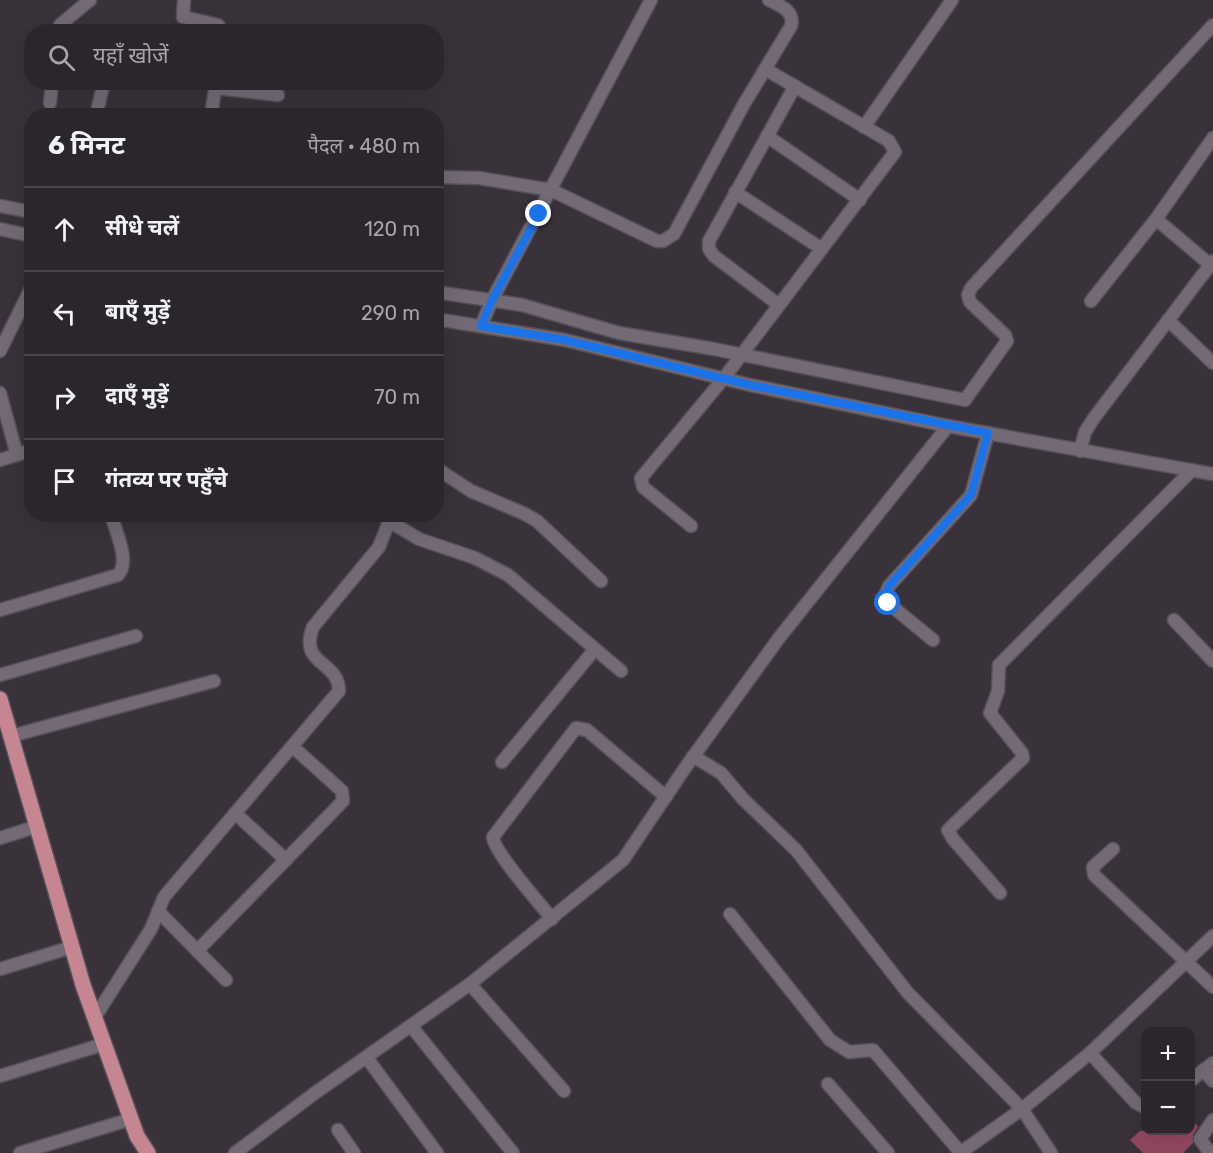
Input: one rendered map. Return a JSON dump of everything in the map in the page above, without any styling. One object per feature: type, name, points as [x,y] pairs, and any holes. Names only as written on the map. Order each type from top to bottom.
[{"type":"main road","points":[[0,699],[72,947],[137,1136],[148,1153]]},
{"type":"street","points":[[61,24],[90,0]]},
{"type":"street","points":[[184,0],[183,16],[214,24]]},
{"type":"street","points":[[487,312],[651,0]]},
{"type":"street","points":[[444,177],[479,178],[551,190],[657,241],[669,239],[674,234],[792,22],[787,10],[769,0]]},
{"type":"street","points":[[864,127],[952,0]]},
{"type":"street","points":[[444,295],[565,340],[963,400],[969,399],[1007,341],[1005,335],[970,302],[968,295],[971,288],[1213,25]]},
{"type":"street","points":[[691,526],[643,487],[642,478],[733,366],[895,152],[889,141],[765,69]]},
{"type":"street","points":[[779,305],[714,256],[709,249],[712,234],[795,86]]},
{"type":"street","points":[[50,103],[51,90]]},
{"type":"street","points":[[98,108],[102,90]]},
{"type":"street","points":[[212,108],[214,90]]},
{"type":"street","points":[[243,90],[278,95]]},
{"type":"street","points":[[767,136],[860,200]]},
{"type":"street","points":[[1091,301],[1156,219],[1213,138]]},
{"type":"street","points":[[735,192],[822,249]]},
{"type":"street","points":[[0,206],[24,210]]},
{"type":"street","points":[[1083,441],[1168,320],[1212,264],[1156,219]]},
{"type":"street","points":[[0,229],[24,234]]},
{"type":"street","points":[[0,351],[24,303]]},
{"type":"street","points":[[444,318],[487,312],[550,312],[948,426],[988,433],[1083,441],[1213,474]]},
{"type":"street","points":[[1168,320],[1213,363]]},
{"type":"street","points":[[0,393],[17,455]]},
{"type":"street","points":[[235,1153],[315,1093],[470,984],[623,860],[693,756],[779,638],[948,426]]},
{"type":"street","points":[[933,640],[888,603],[885,595],[889,586],[971,495],[988,433]]},
{"type":"street","points":[[0,460],[24,453]]},
{"type":"street","points":[[1000,893],[952,839],[948,830],[1023,758],[1022,753],[991,715],[998,691],[999,665],[1192,470]]},
{"type":"street","points":[[444,473],[471,491],[537,521],[602,581]]},
{"type":"street","points":[[0,610],[118,575],[122,570],[123,558],[113,522]]},
{"type":"street","points":[[95,1017],[151,929],[164,897],[339,691],[337,677],[312,654],[308,646],[313,627],[379,547],[389,522]]},
{"type":"street","points":[[396,522],[419,539],[474,558],[508,575],[621,671]]},
{"type":"street","points":[[1174,620],[1213,661]]},
{"type":"street","points":[[0,675],[136,636]]},
{"type":"street","points":[[502,762],[595,649]]},
{"type":"street","points":[[11,736],[214,681]]},
{"type":"street","points":[[552,919],[493,843],[493,837],[576,728],[587,730],[666,797]]},
{"type":"street","points":[[197,951],[344,798],[342,791],[293,747]]},
{"type":"street","points":[[693,756],[721,773],[743,799],[796,850],[908,993],[1022,1109],[1051,1153]]},
{"type":"street","points":[[235,813],[286,860]]},
{"type":"street","points":[[0,838],[38,826]]},
{"type":"street","points":[[1113,849],[1093,867],[1094,876],[1188,960],[1213,987]]},
{"type":"street","points":[[158,911],[226,980]]},
{"type":"street","points":[[730,914],[830,1040],[849,1052],[873,1050],[960,1153],[1022,1109],[1090,1053],[1213,936]]},
{"type":"street","points":[[0,969],[72,947]]},
{"type":"street","points":[[470,984],[564,1091]]},
{"type":"street","points":[[411,1026],[513,1153]]},
{"type":"street","points":[[0,1076],[104,1044]]},
{"type":"street","points":[[1090,1053],[1136,1103],[1141,1106]]},
{"type":"street","points":[[367,1058],[437,1153]]},
{"type":"street","points":[[1195,1077],[1208,1066],[1213,1081]]},
{"type":"street","points":[[828,1084],[888,1153]]},
{"type":"street","points":[[20,1153],[131,1119]]},
{"type":"street","points":[[1210,1153],[1200,1139],[1213,1120]]},
{"type":"street","points":[[338,1130],[354,1153]]},
{"type":"building","points":[[1140,1131],[1141,1135],[1193,1135],[1193,1143],[1183,1153],[1143,1153],[1130,1140]]},
{"type":"route","points":[[539,214],[488,307],[481,326],[565,340],[750,385],[988,433],[978,477],[971,495],[889,586],[885,595],[888,603]]}]
